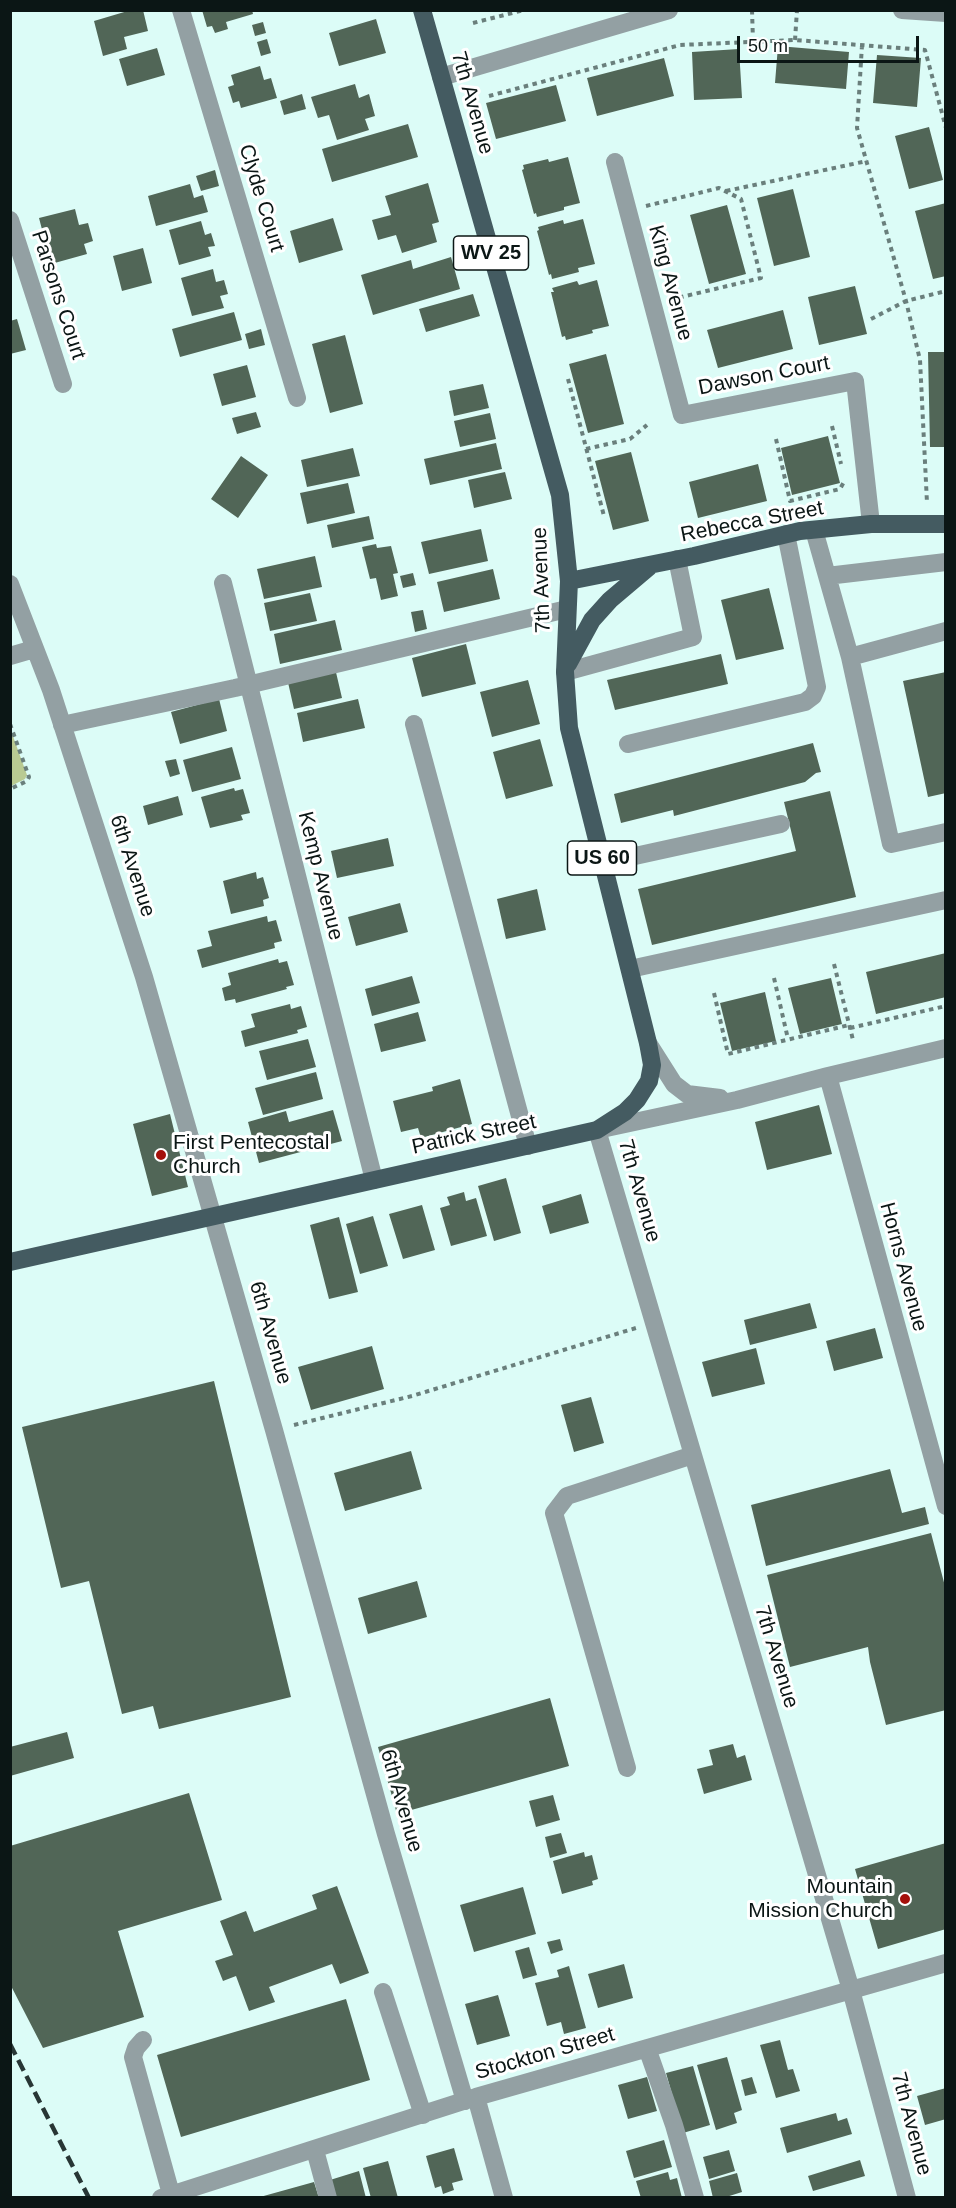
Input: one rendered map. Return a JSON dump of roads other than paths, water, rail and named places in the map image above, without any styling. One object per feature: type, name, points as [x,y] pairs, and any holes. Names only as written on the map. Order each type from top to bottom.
[{"type":"main road","name":"7th Avenue","points":[[422,10],[560,495],[569,581],[564,672],[569,728],[648,1043]]},
{"type":"main road","name":"Rebecca Street","points":[[569,581],[786,534],[871,524],[945,524]]},
{"type":"main road","points":[[564,672],[592,620],[610,600],[653,564]]},
{"type":"main road","name":"US 60","points":[[597,1130],[625,1112],[637,1100],[649,1081],[652,1065],[648,1043]]},
{"type":"main road","name":"Patrick Street","points":[[10,1262],[597,1130]]},
{"type":"street","name":"Clyde Court","points":[[181,10],[297,398]]},
{"type":"street","points":[[441,77],[669,10]]},
{"type":"street","points":[[902,10],[945,14]]},
{"type":"street","name":"King Avenue","points":[[615,162],[682,415]]},
{"type":"street","name":"Parsons Court","points":[[10,220],[63,384]]},
{"type":"street","name":"Dawson Court","points":[[682,415],[855,381],[871,524]]},
{"type":"street","points":[[814,530],[850,657],[891,844],[945,832]]},
{"type":"street","points":[[628,744],[805,702],[813,696],[817,687],[786,534]]},
{"type":"street","points":[[564,672],[693,637],[677,559]]},
{"type":"street","points":[[827,576],[945,561]]},
{"type":"street","name":"Kemp Avenue","points":[[223,582],[374,1180]]},
{"type":"street","name":"6th Avenue","points":[[10,584],[62,725],[138,957],[274,1430],[386,1834],[470,2099],[504,2198]]},
{"type":"street","points":[[62,725],[249,684],[567,609]]},
{"type":"street","points":[[850,657],[945,631]]},
{"type":"street","points":[[10,656],[34,649]]},
{"type":"street","points":[[414,724],[528,1146]]},
{"type":"street","points":[[603,862],[781,824]]},
{"type":"street","points":[[630,969],[945,900]]},
{"type":"street","name":"7th Avenue","points":[[648,1043],[674,1084],[687,1094],[737,1100]]},
{"type":"street","name":"Patrick Street","points":[[597,1130],[737,1100],[945,1048]]},
{"type":"street","name":"Horns Avenue","points":[[828,1076],[945,1506]]},
{"type":"street","name":"7th Avenue","points":[[597,1130],[851,1990],[907,2198]]},
{"type":"street","points":[[627,1768],[554,1513],[567,1496],[693,1455]]},
{"type":"street","name":"Stockton Street","points":[[166,2196],[470,2099],[945,1963]]},
{"type":"street","points":[[383,1992],[423,2115]]},
{"type":"street","points":[[143,2040],[136,2048],[133,2057],[166,2196]]},
{"type":"street","points":[[647,2048],[674,2126],[695,2198]]},
{"type":"street","points":[[315,2150],[328,2198]]},
{"type":"railway","points":[[10,2044],[89,2198]]},
{"type":"place","name":"First Pentecostal Church","points":[[161,1155]]},
{"type":"place","name":"Mountain Mission Church","points":[[905,1899]]}]
